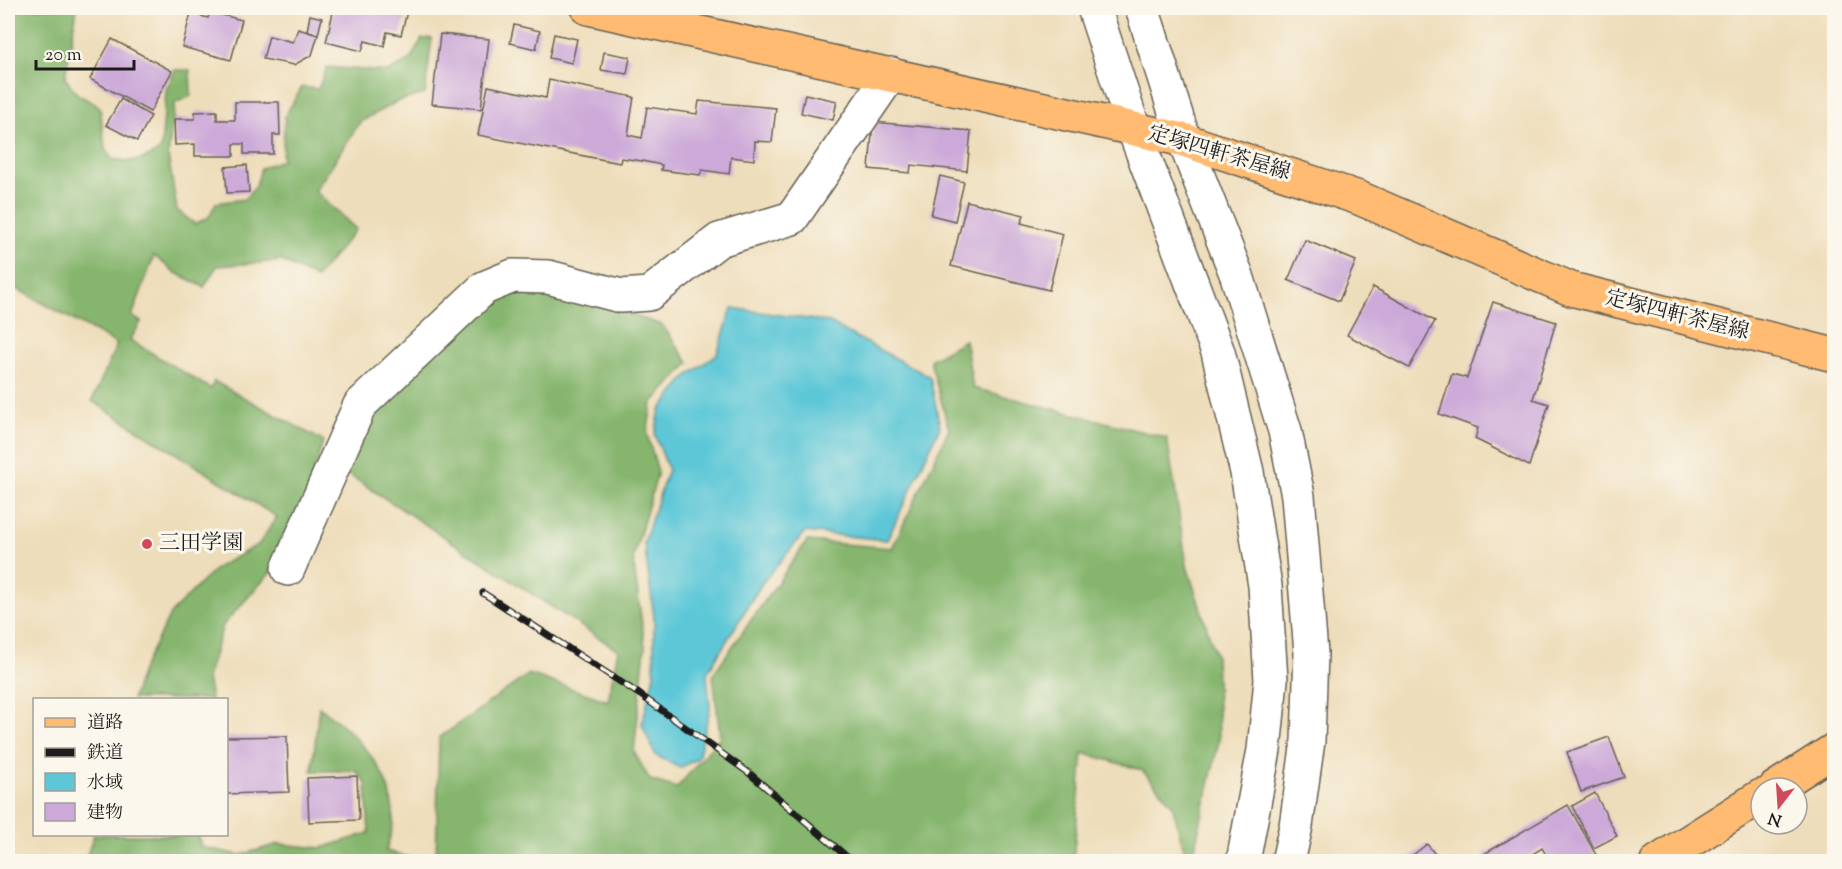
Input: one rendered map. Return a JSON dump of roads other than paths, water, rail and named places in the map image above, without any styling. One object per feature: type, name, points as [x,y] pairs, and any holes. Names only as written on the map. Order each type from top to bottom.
[{"type":"main road","name":"定塚四軒茶屋線","points":[[588,8],[1184,140],[1359,198],[1571,289],[1834,355]]},
{"type":"main road","points":[[1793,776],[1834,750]]},
{"type":"main road","points":[[1657,861],[1749,804]]},
{"type":"street","points":[[1095,8],[1134,130],[1218,352],[1247,472],[1265,586],[1271,680],[1264,750],[1243,861]]},
{"type":"street","points":[[1142,8],[1184,140],[1237,276],[1286,431],[1298,496],[1311,653],[1308,741],[1296,826],[1288,861]]},
{"type":"street","points":[[288,569],[360,405],[484,288],[513,276],[548,277],[621,296],[649,294],[719,240],[792,218],[891,74]]},
{"type":"water","points":[[732,308],[828,322],[930,377],[940,427],[887,540],[805,532],[762,583],[707,673],[710,709],[698,758],[680,768],[655,755],[642,724],[654,675],[654,617],[644,542],[668,469],[655,435],[660,410],[685,378],[717,354]]},
{"type":"railway","points":[[483,593],[639,694],[749,773],[853,862]]},
{"type":"place","name":"三田学園","points":[[147,544]]}]
